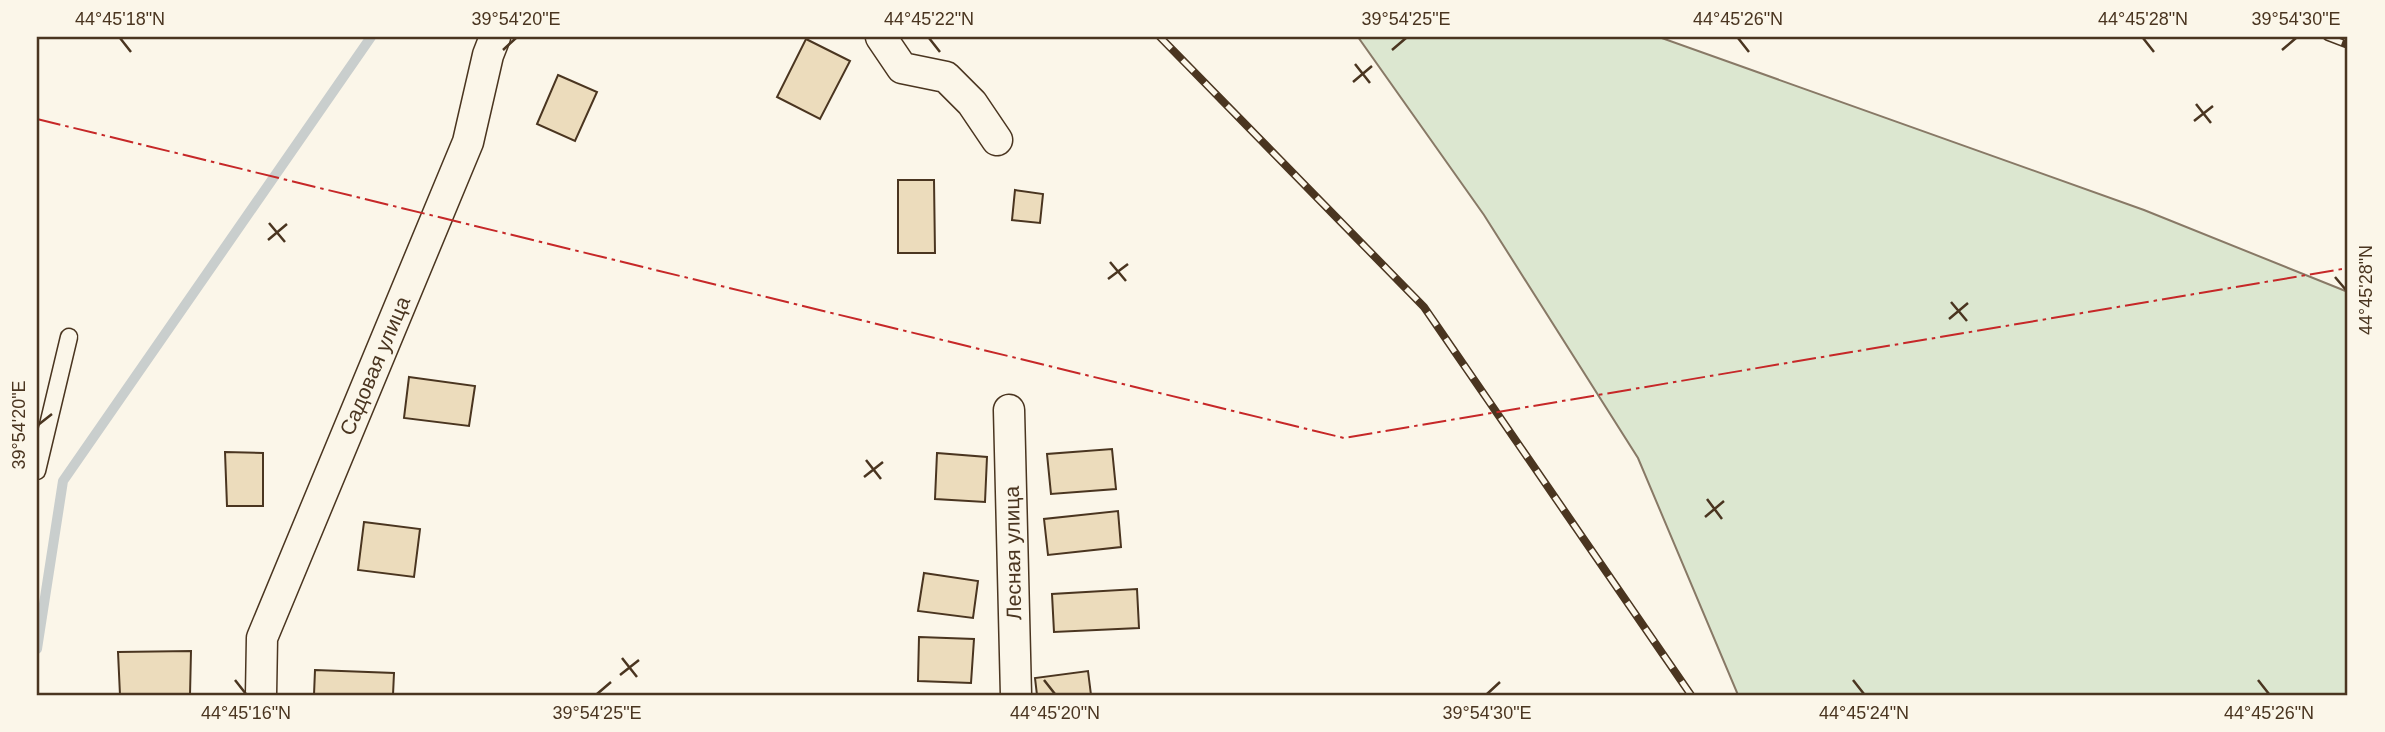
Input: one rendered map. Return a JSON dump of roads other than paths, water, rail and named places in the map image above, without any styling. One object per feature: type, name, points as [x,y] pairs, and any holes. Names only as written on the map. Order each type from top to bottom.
[{"type":"street","name":"Садовая улица","points":[[261,695],[262,638],[468,142],[488,55],[495,37]]},
{"type":"street","points":[[881,37],[902,68],[946,77],[972,103],[997,140]]},
{"type":"street","name":"Лесная улица","points":[[1009,410],[1016,695]]},
{"type":"lane","points":[[37,471],[69,337]]},
{"type":"waterway","points":[[37,649],[63,481],[371,37]]},
{"type":"railway","points":[[1160,37],[1424,307],[1691,695]]},
{"type":"railway","points":[[2327,37],[2348,45]]}]
